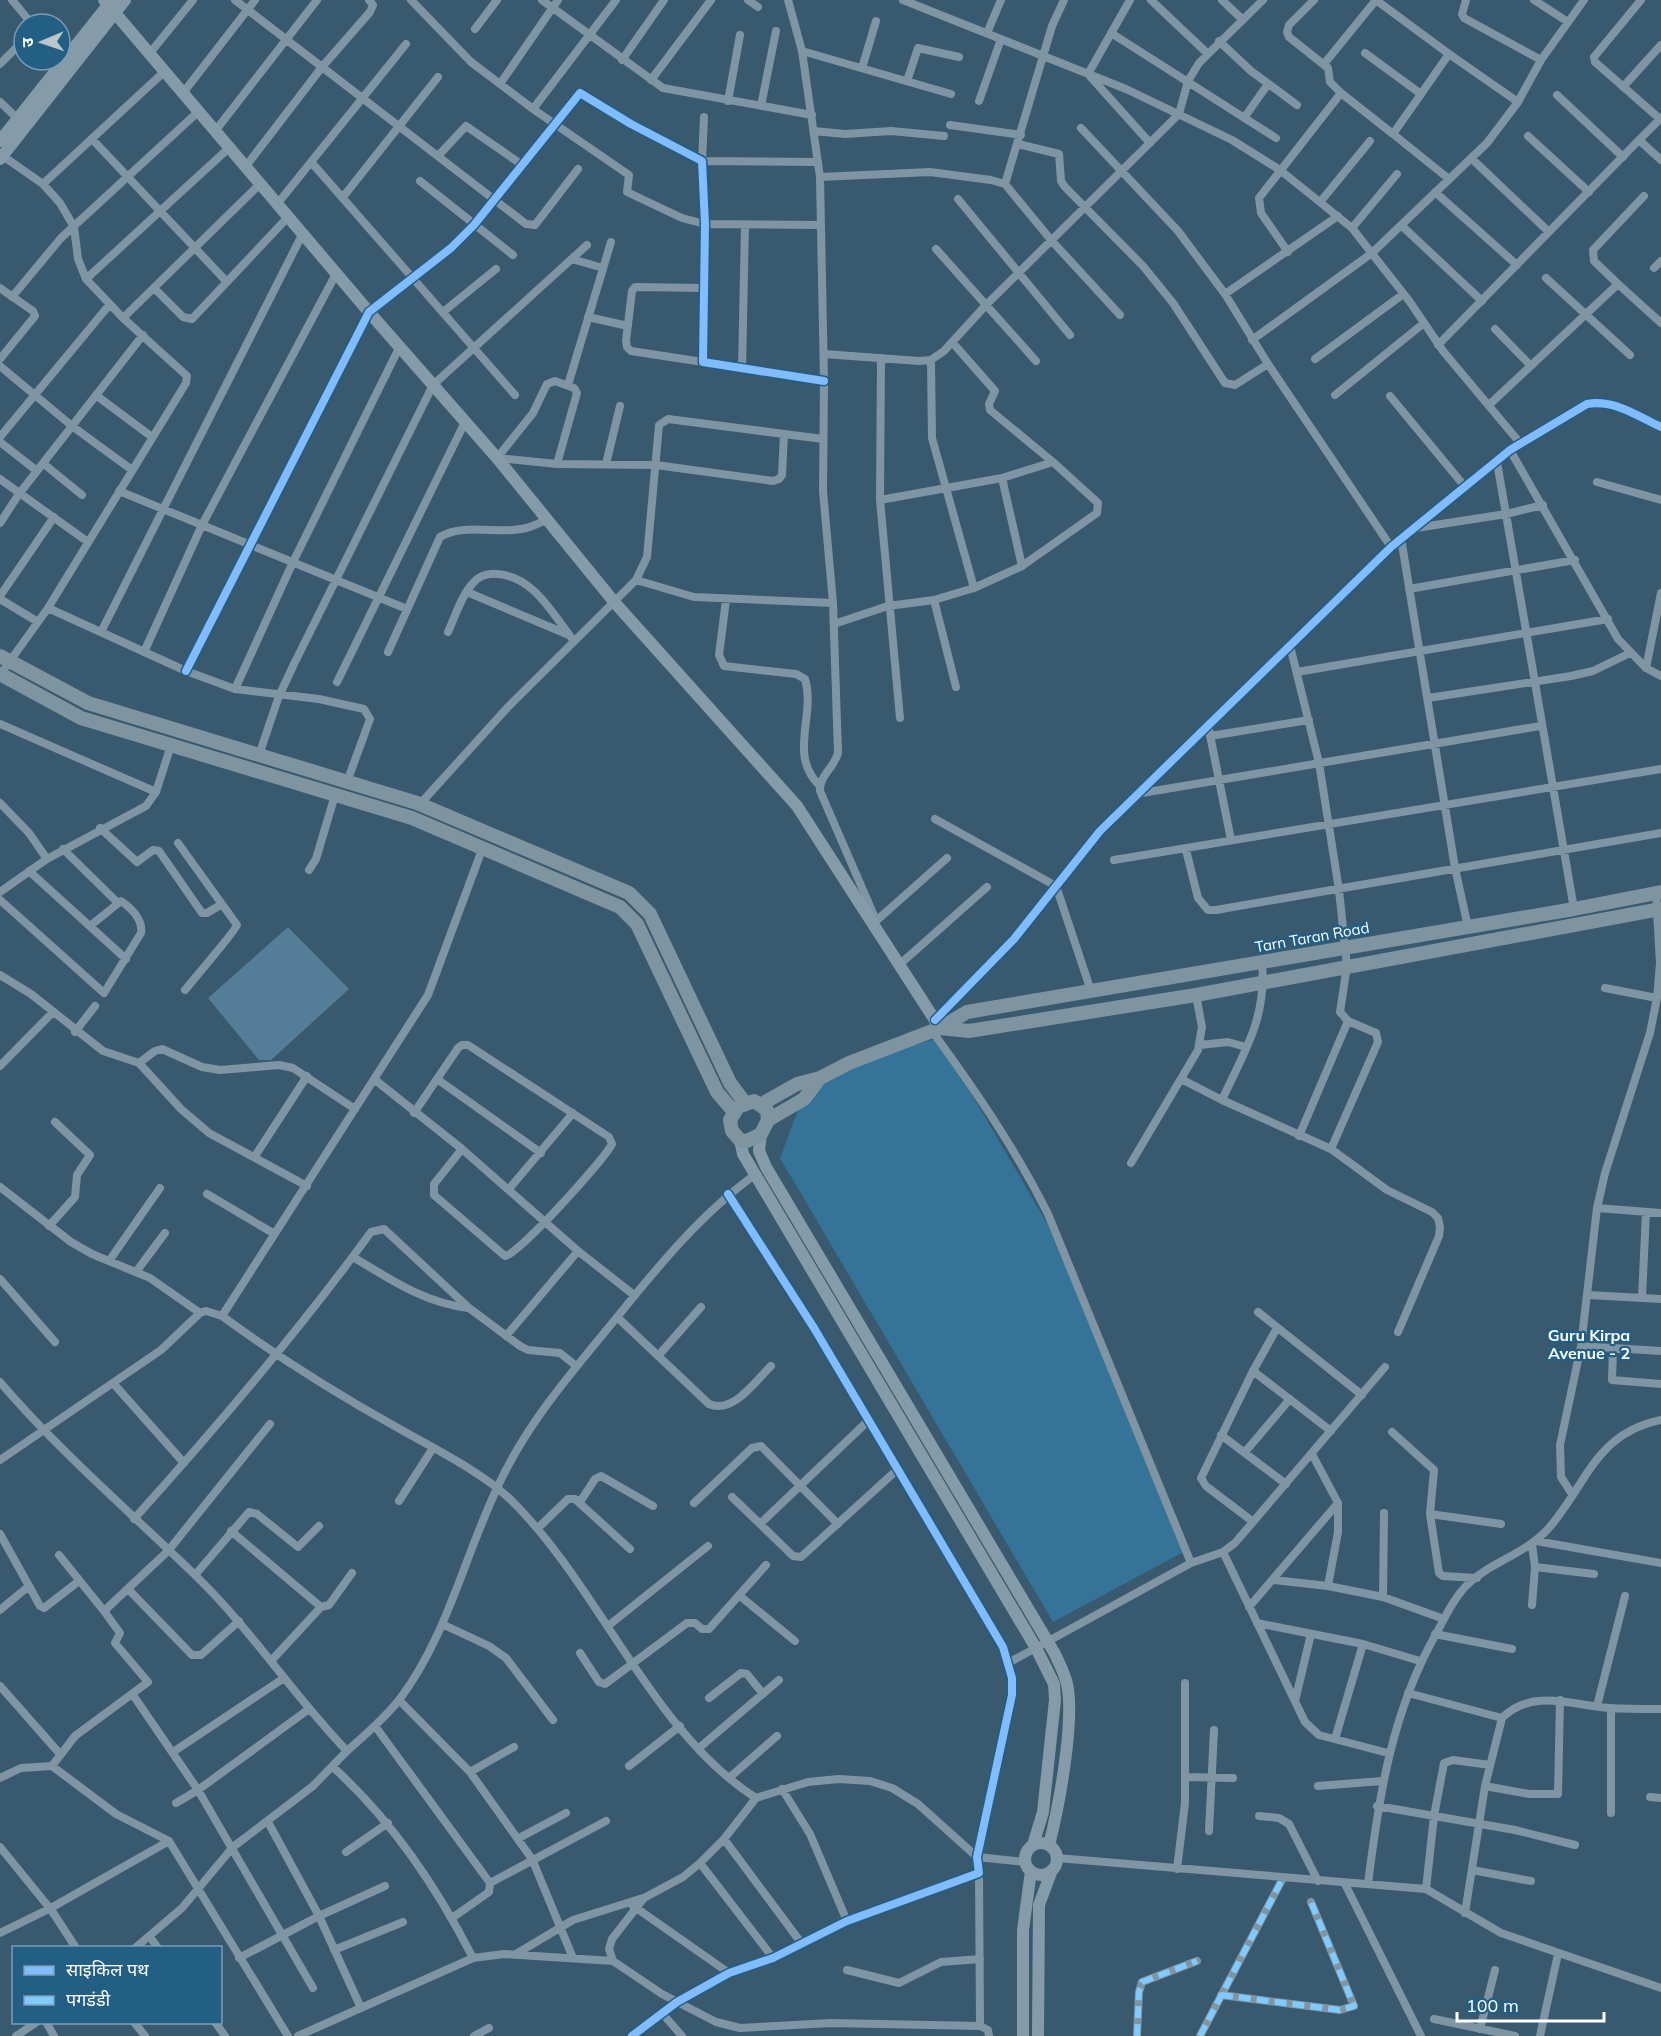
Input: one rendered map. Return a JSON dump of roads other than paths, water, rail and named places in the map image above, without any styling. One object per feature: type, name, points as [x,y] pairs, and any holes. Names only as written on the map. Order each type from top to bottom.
[{"type":"main road","points":[[72,48],[110,4],[125,0]]},
{"type":"main road","points":[[110,4],[369,312],[497,458],[615,603],[797,806],[883,935],[936,1026]]},
{"type":"main road","points":[[1,156],[110,4]]},
{"type":"main road","points":[[0,141],[53,72]]},
{"type":"main road","points":[[5,659],[88,703],[420,804],[629,893],[650,914],[730,1083],[746,1103]]},
{"type":"main road","points":[[0,675],[81,718],[412,818],[620,907],[637,924],[717,1092],[734,1112]]},
{"type":"main road","points":[[301,785],[305,769]]},
{"type":"main road","name":"Tarn Taran Road","points":[[936,1026],[967,1012],[1659,893]]},
{"type":"main road","points":[[760,1106],[797,1083],[820,1078],[849,1063],[936,1026],[969,1031],[1264,982],[1660,909]]},
{"type":"main road","points":[[768,1120],[804,1099],[820,1078]]},
{"type":"main road","points":[[1023,2036],[1023,1930],[1027,1852],[1033,1845],[1043,1812],[1055,1700],[1054,1684],[1036,1648],[743,1154],[740,1140],[732,1131],[730,1120],[734,1112],[746,1103],[754,1101],[767,1110],[768,1120],[761,1134],[759,1151],[766,1167],[1047,1641],[1067,1682],[1069,1701],[1057,1815],[1049,1845],[1057,1858],[1039,1905],[1038,2036]]},
{"type":"main road","points":[[740,1140],[747,1141],[761,1134]]},
{"type":"main road","points":[[1033,1845],[1049,1845]]},
{"type":"main road","points":[[1028,1867],[1044,1874],[1052,1870]]},
{"type":"street","points":[[12,0],[22,12]]},
{"type":"street","points":[[150,53],[193,0]]},
{"type":"street","points":[[235,0],[525,224],[536,225],[578,168]]},
{"type":"street","points":[[183,93],[255,0]]},
{"type":"street","points":[[216,130],[317,0]]},
{"type":"street","points":[[246,166],[322,67],[370,12],[373,5],[369,0]]},
{"type":"street","points":[[411,0],[471,62],[553,124],[629,175],[627,192],[682,218],[705,224],[821,225]]},
{"type":"street","points":[[475,29],[497,0]]},
{"type":"street","points":[[542,0],[555,4],[590,37],[663,88],[679,93],[812,114]]},
{"type":"street","points":[[533,109],[616,0]]},
{"type":"street","points":[[622,60],[664,0]]},
{"type":"street","points":[[651,80],[711,0]]},
{"type":"street","points":[[748,0],[758,7]]},
{"type":"street","points":[[789,0],[801,51],[820,177],[824,354],[823,490],[833,603],[838,753],[835,764],[819,785]]},
{"type":"street","points":[[903,0],[1088,74],[1179,114],[1232,140],[1280,170],[1352,228],[1438,345],[1520,443]]},
{"type":"street","points":[[987,33],[1001,0]]},
{"type":"street","points":[[1005,184],[1052,26],[1064,0]]},
{"type":"street","points":[[1088,74],[1130,0]]},
{"type":"street","points":[[1151,0],[1208,54]]},
{"type":"street","points":[[1222,0],[1243,20]]},
{"type":"street","points":[[824,354],[931,360],[952,342],[986,305],[1179,114],[1188,81],[1220,41],[1263,0]]},
{"type":"street","points":[[1314,0],[1289,25],[1287,32],[1289,37],[1324,64],[1330,73],[1330,82],[1341,93],[1449,179]]},
{"type":"street","points":[[1324,64],[1376,0],[1518,102]]},
{"type":"street","points":[[1466,0],[1462,14],[1464,18],[1541,60]]},
{"type":"street","points":[[1534,0],[1568,22]]},
{"type":"street","points":[[1252,340],[1372,253],[1487,143],[1518,102],[1541,60],[1584,0]]},
{"type":"street","points":[[1438,345],[1660,119],[1595,62],[1594,57],[1641,0]]},
{"type":"street","points":[[500,84],[555,4]]},
{"type":"street","points":[[862,68],[876,21]]},
{"type":"street","points":[[761,106],[776,31]]},
{"type":"street","points":[[1111,33],[1276,138]]},
{"type":"street","points":[[728,101],[740,35]]},
{"type":"street","points":[[978,101],[1001,39]]},
{"type":"street","points":[[1220,41],[1268,84],[1297,105]]},
{"type":"street","points":[[278,203],[406,44]]},
{"type":"street","points":[[1623,87],[1661,45]]},
{"type":"street","points":[[907,81],[918,48],[959,57]]},
{"type":"street","points":[[801,51],[951,94]]},
{"type":"street","points":[[0,64],[12,52]]},
{"type":"street","points":[[1365,53],[1421,94]]},
{"type":"street","points":[[1393,134],[1449,54]]},
{"type":"street","points":[[43,184],[165,71]]},
{"type":"street","points":[[1088,74],[1150,142]]},
{"type":"street","points":[[343,197],[438,77]]},
{"type":"street","points":[[1245,118],[1268,84]]},
{"type":"street","points":[[1288,252],[1259,206],[1262,192],[1341,93]]},
{"type":"street","points":[[186,671],[369,312],[414,279],[474,225],[493,198],[577,95],[584,94],[631,124],[702,160],[818,162]]},
{"type":"street","points":[[1557,96],[1623,157]]},
{"type":"street","points":[[0,102],[18,119]]},
{"type":"street","points":[[12,297],[49,251],[199,111]]},
{"type":"street","points":[[704,117],[702,160],[705,224],[704,362]]},
{"type":"street","points":[[950,125],[1019,140],[1059,154],[1061,181],[1084,208],[1151,276],[1173,303],[1225,383],[1235,385],[1268,364]]},
{"type":"street","points":[[438,156],[466,126],[521,164]]},
{"type":"street","points":[[1081,128],[1178,231],[1224,294],[1252,340],[1391,547]]},
{"type":"street","points":[[814,132],[845,134],[891,131],[944,136]]},
{"type":"street","points":[[1528,136],[1589,192]]},
{"type":"street","points":[[92,139],[227,282]]},
{"type":"street","points":[[1639,140],[1661,160]]},
{"type":"street","points":[[1321,201],[1370,141]]},
{"type":"street","points":[[86,279],[230,147]]},
{"type":"street","points":[[0,675],[5,659],[48,608],[186,383],[187,376],[123,318],[86,279],[78,259],[74,227],[60,203],[43,184],[1,156]]},
{"type":"street","points":[[1471,158],[1549,232]]},
{"type":"street","points":[[312,163],[515,394]]},
{"type":"street","points":[[820,177],[930,172],[982,178],[1005,184],[1120,315]]},
{"type":"street","points":[[1352,228],[1397,174]]},
{"type":"street","points":[[420,182],[513,255]]},
{"type":"street","points":[[123,318],[261,183]]},
{"type":"street","points":[[1435,192],[1517,265]]},
{"type":"street","points":[[1644,196],[1593,250],[1594,261],[1661,323]]},
{"type":"street","points":[[958,199],[1070,335]]},
{"type":"street","points":[[154,288],[183,317],[192,319],[289,216]]},
{"type":"street","points":[[1224,294],[1338,216]]},
{"type":"street","points":[[1401,225],[1482,301]]},
{"type":"street","points":[[742,368],[745,226]]},
{"type":"street","points":[[101,632],[303,233]]},
{"type":"street","points":[[568,385],[611,242]]},
{"type":"street","points":[[259,755],[279,696],[433,385],[587,245]]},
{"type":"street","points":[[936,249],[1036,361]]},
{"type":"street","points":[[572,259],[603,268]]},
{"type":"street","points":[[443,312],[496,268]]},
{"type":"street","points":[[144,651],[202,525],[337,272]]},
{"type":"street","points":[[1546,278],[1630,355]]},
{"type":"street","points":[[1489,405],[1618,284]]},
{"type":"street","points":[[703,288],[635,287],[632,291],[627,347],[631,351],[824,381]]},
{"type":"street","points":[[0,288],[33,311],[35,316],[0,359]]},
{"type":"street","points":[[1315,359],[1402,295]]},
{"type":"street","points":[[0,437],[110,304]]},
{"type":"street","points":[[588,317],[628,326]]},
{"type":"street","points":[[1335,395],[1424,323]]},
{"type":"street","points":[[1495,329],[1531,366]]},
{"type":"street","points":[[0,523],[19,494],[143,335]]},
{"type":"street","points":[[834,624],[888,606],[934,600],[974,588],[1022,566],[1097,513],[1098,503],[990,410],[989,404],[995,391],[952,342]]},
{"type":"street","points":[[235,689],[293,562],[400,346]]},
{"type":"street","points":[[881,357],[880,500],[900,718]]},
{"type":"street","points":[[931,360],[932,438],[974,588]]},
{"type":"street","points":[[0,366],[72,426],[132,470]]},
{"type":"street","points":[[497,458],[533,413],[547,384],[555,381],[574,388],[577,393],[557,464]]},
{"type":"street","points":[[97,396],[152,437]]},
{"type":"street","points":[[1390,396],[1466,488]]},
{"type":"street","points":[[1191,1563],[1043,1204],[1022,1162],[936,1026],[1014,939],[1100,831],[1135,794],[1401,538],[1466,488],[1510,450],[1587,404],[1600,401],[1612,404],[1661,427]]},
{"type":"street","points":[[606,464],[620,406]]},
{"type":"street","points":[[420,804],[572,639],[615,603],[636,580],[647,557],[659,425],[668,418],[823,439]]},
{"type":"street","points":[[337,682],[465,422]]},
{"type":"street","points":[[497,458],[557,464],[656,465],[779,479],[782,475],[784,434]]},
{"type":"street","points":[[0,442],[82,495]]},
{"type":"street","points":[[1510,450],[1575,560],[1618,639],[1646,668],[1661,676]]},
{"type":"street","points":[[880,500],[946,490],[1002,478],[1053,462]]},
{"type":"street","points":[[1497,462],[1527,631],[1540,726],[1574,909]]},
{"type":"street","points":[[1002,478],[1022,566]]},
{"type":"street","points":[[0,479],[88,542]]},
{"type":"street","points":[[1597,482],[1661,500]]},
{"type":"street","points":[[119,491],[407,609]]},
{"type":"street","points":[[1414,528],[1506,514],[1543,505]]},
{"type":"street","points":[[38,622],[0,598],[54,517]]},
{"type":"street","points":[[388,652],[440,537],[449,532],[461,530],[520,529],[548,519]]},
{"type":"street","points":[[1401,538],[1455,868],[1468,927]]},
{"type":"street","points":[[1409,589],[1575,560]]},
{"type":"street","points":[[448,632],[467,592],[479,577],[491,574],[521,580],[533,589],[572,639]]},
{"type":"street","points":[[636,580],[669,592],[726,600],[833,603]]},
{"type":"street","points":[[467,592],[572,639]]},
{"type":"street","points":[[1646,668],[1661,593]]},
{"type":"street","points":[[726,600],[719,656],[724,666],[796,674],[806,679],[804,758],[809,775],[819,785],[839,839],[883,935]]},
{"type":"street","points":[[934,600],[956,687]]},
{"type":"street","points":[[48,608],[186,671],[235,689],[279,696],[320,699],[364,709],[369,713],[368,728],[347,782]]},
{"type":"street","points":[[1298,672],[1527,631],[1608,619]]},
{"type":"street","points":[[1290,646],[1319,763],[1339,890],[1347,966],[1340,1012],[1348,1021],[1376,1033],[1378,1042],[1331,1149]]},
{"type":"street","points":[[1428,698],[1593,671],[1630,653]]},
{"type":"street","points":[[1210,736],[1309,720]]},
{"type":"street","points":[[0,724],[156,792]]},
{"type":"street","points":[[1208,725],[1231,840]]},
{"type":"street","points":[[1135,794],[1540,726]]},
{"type":"street","points":[[0,892],[46,859],[100,828],[146,806],[156,792],[176,730]]},
{"type":"street","points":[[1114,860],[1186,850],[1231,840],[1661,769]]},
{"type":"street","points":[[309,870],[316,859],[335,795]]},
{"type":"street","points":[[0,803],[29,833],[46,859]]},
{"type":"street","points":[[935,819],[1056,886],[1091,991]]},
{"type":"street","points":[[100,828],[137,862],[153,850],[159,850],[202,912],[207,913],[222,904]]},
{"type":"street","points":[[1186,850],[1198,898],[1208,910],[1339,890],[1661,833]]},
{"type":"street","points":[[178,843],[237,929],[202,966],[185,990]]},
{"type":"street","points":[[222,1316],[273,1233],[307,1186],[428,995],[483,848]]},
{"type":"street","points":[[63,849],[117,902]]},
{"type":"street","points":[[876,921],[947,858]]},
{"type":"street","points":[[29,872],[126,959]]},
{"type":"street","points":[[899,965],[987,887]]},
{"type":"street","points":[[1572,1494],[1562,1477],[1559,1462],[1560,1445],[1581,1346],[1598,1208],[1613,1145],[1650,1033],[1657,998],[1660,963],[1659,893]]},
{"type":"street","points":[[0,900],[104,993],[141,933],[142,926],[124,902],[117,902],[90,926]]},
{"type":"street","points":[[1222,1100],[1260,1015],[1264,982],[1262,963]]},
{"type":"street","points":[[0,975],[103,1051],[139,1064],[181,1109],[209,1133],[307,1186]]},
{"type":"street","points":[[1605,988],[1657,998]]},
{"type":"street","points":[[1131,1163],[1200,1045],[1202,1027],[1196,994]]},
{"type":"street","points":[[75,1032],[95,1006]]},
{"type":"street","points":[[0,1066],[53,1012]]},
{"type":"street","points":[[1299,1136],[1348,1021]]},
{"type":"street","points":[[1200,1045],[1228,1042],[1246,1047]]},
{"type":"street","points":[[414,1113],[458,1048],[468,1045],[609,1137],[612,1144],[547,1222],[510,1255],[500,1254],[434,1195],[434,1184],[462,1149]]},
{"type":"street","points":[[139,1064],[155,1051],[162,1049],[202,1067],[237,1070],[279,1065],[307,1076],[356,1108]]},
{"type":"street","points":[[255,1156],[307,1076]]},
{"type":"street","points":[[374,1079],[462,1149],[578,1251],[634,1295]]},
{"type":"street","points":[[437,1079],[541,1153]]},
{"type":"street","points":[[1181,1079],[1331,1149],[1388,1190],[1432,1212],[1438,1218],[1440,1227],[1438,1236],[1398,1332]]},
{"type":"street","points":[[509,1189],[573,1113]]},
{"type":"street","points":[[49,1226],[75,1197],[77,1175],[90,1155],[55,1122]]},
{"type":"street","points":[[136,1946],[182,1908],[234,1847],[268,1822],[333,1767],[399,1700],[442,1624],[497,1487],[543,1406],[634,1295],[728,1194],[756,1174]]},
{"type":"street","points":[[0,1187],[49,1226],[92,1254],[150,1278],[200,1313]]},
{"type":"street","points":[[109,1261],[160,1188]]},
{"type":"street","points":[[207,1194],[273,1233]]},
{"type":"street","points":[[728,1194],[814,1328],[1010,1662],[1012,1695],[977,1857],[980,2026]]},
{"type":"street","points":[[1598,1208],[1661,1213]]},
{"type":"street","points":[[1642,1298],[1646,1212]]},
{"type":"street","points":[[134,1519],[275,1354],[371,1232],[384,1229],[469,1308],[528,1350],[560,1353],[575,1365]]},
{"type":"street","points":[[136,1272],[165,1233]]},
{"type":"street","points":[[507,1336],[578,1251]]},
{"type":"street","points":[[353,1257],[424,1298],[439,1304],[469,1308]]},
{"type":"street","points":[[0,1280],[55,1342]]},
{"type":"street","points":[[1588,1295],[1661,1299]]},
{"type":"street","points":[[658,1356],[701,1307]]},
{"type":"street","points":[[0,1460],[161,1350],[200,1313],[206,1311],[222,1316],[275,1354],[497,1487],[538,1528],[608,1626],[632,1664],[680,1726],[729,1778],[756,1798]]},
{"type":"street","points":[[1258,1312],[1362,1395]]},
{"type":"street","points":[[617,1317],[716,1407],[731,1404],[771,1365]]},
{"type":"street","points":[[1252,1521],[1202,1482],[1202,1472],[1277,1328]]},
{"type":"street","points":[[1581,1346],[1661,1352]]},
{"type":"street","points":[[1613,1349],[1612,1380],[1661,1384]]},
{"type":"street","points":[[1010,1662],[1191,1563],[1223,1552],[1235,1543],[1385,1367]]},
{"type":"street","points":[[1253,1371],[1331,1431]]},
{"type":"street","points":[[0,1382],[43,1432],[195,1575],[239,1621],[309,1709],[347,1751]]},
{"type":"street","points":[[113,1383],[184,1463]]},
{"type":"street","points":[[1245,1452],[1290,1399]]},
{"type":"street","points":[[760,1524],[869,1420]]},
{"type":"street","points":[[1368,1884],[1377,1806],[1388,1753],[1420,1661],[1454,1600],[1478,1578],[1534,1543],[1549,1528],[1599,1454],[1621,1435],[1661,1420]]},
{"type":"street","points":[[104,1611],[168,1551],[270,1424]]},
{"type":"street","points":[[1392,1432],[1434,1470],[1430,1514],[1438,1573],[1443,1576],[1478,1578]]},
{"type":"street","points":[[1221,1435],[1286,1484]]},
{"type":"street","points":[[694,1503],[756,1446],[765,1448],[838,1524]]},
{"type":"street","points":[[399,1501],[433,1448]]},
{"type":"street","points":[[1312,1454],[1338,1503],[1338,1532],[1328,1586]]},
{"type":"street","points":[[732,1497],[797,1558],[898,1469]]},
{"type":"street","points":[[580,1502],[595,1479],[601,1476],[653,1506]]},
{"type":"street","points":[[538,1528],[568,1500],[575,1499],[630,1549]]},
{"type":"street","points":[[1249,1607],[1338,1503]]},
{"type":"street","points":[[195,1575],[245,1514],[252,1512],[298,1547],[319,1526]]},
{"type":"street","points":[[1383,1597],[1384,1513]]},
{"type":"street","points":[[1430,1514],[1501,1524]]},
{"type":"street","points":[[231,1531],[321,1607]]},
{"type":"street","points":[[0,1534],[39,1606],[44,1608],[80,1581]]},
{"type":"street","points":[[1534,1543],[1661,1563]]},
{"type":"street","points":[[1532,1605],[1534,1543]]},
{"type":"street","points":[[608,1626],[708,1546]]},
{"type":"street","points":[[1223,1552],[1311,1730],[1388,1753]]},
{"type":"street","points":[[52,1766],[75,1736],[147,1685],[147,1678],[115,1643],[120,1633],[59,1555]]},
{"type":"street","points":[[580,1653],[601,1684],[605,1684],[687,1623],[691,1622],[702,1629],[709,1629],[766,1565]]},
{"type":"street","points":[[1535,1567],[1594,1575]]},
{"type":"street","points":[[271,1661],[321,1607],[329,1605],[352,1573]]},
{"type":"street","points":[[1274,1580],[1328,1586],[1383,1597],[1444,1619]]},
{"type":"street","points":[[0,1610],[29,1586]]},
{"type":"street","points":[[128,1589],[192,1655],[201,1655],[239,1621]]},
{"type":"street","points":[[740,1596],[795,1641]]},
{"type":"street","points":[[1597,1706],[1625,1596]]},
{"type":"street","points":[[1257,1623],[1363,1644],[1420,1661]]},
{"type":"street","points":[[442,1624],[489,1646],[506,1658],[553,1720]]},
{"type":"street","points":[[1295,1701],[1311,1634]]},
{"type":"street","points":[[1435,1634],[1512,1649]]},
{"type":"street","points":[[1335,1739],[1363,1644]]},
{"type":"street","points":[[709,1698],[738,1675],[745,1673],[763,1694]]},
{"type":"street","points":[[173,1752],[284,1678]]},
{"type":"street","points":[[699,1748],[779,1680]]},
{"type":"street","points":[[1177,1869],[1185,1777],[1185,1683]]},
{"type":"street","points":[[0,1686],[60,1754]]},
{"type":"street","points":[[1408,1693],[1502,1718]]},
{"type":"street","points":[[133,1695],[234,1847],[313,1988]]},
{"type":"street","points":[[399,1700],[470,1772],[519,1838],[532,1859],[562,1925],[573,1958]]},
{"type":"street","points":[[1485,1786],[1529,1794],[1558,1794],[1560,1700]]},
{"type":"street","points":[[1465,1913],[1485,1786],[1502,1718],[1521,1703],[1560,1700],[1611,1708],[1661,1709]]},
{"type":"street","points":[[1611,1708],[1611,1813]]},
{"type":"street","points":[[176,1803],[198,1790],[309,1709]]},
{"type":"street","points":[[375,1726],[490,1883],[489,1892],[453,1918]]},
{"type":"street","points":[[629,1766],[680,1726]]},
{"type":"street","points":[[1209,1831],[1214,1730]]},
{"type":"street","points":[[729,1778],[777,1736]]},
{"type":"street","points":[[470,1772],[514,1747]]},
{"type":"street","points":[[1426,1889],[1434,1816],[1444,1763],[1453,1760],[1490,1765]]},
{"type":"street","points":[[0,1778],[21,1768],[52,1766],[116,1814],[169,1841],[288,2036]]},
{"type":"street","points":[[333,1767],[362,1793],[429,1877],[473,1958]]},
{"type":"street","points":[[1185,1777],[1233,1778]]},
{"type":"street","points":[[515,1955],[562,1925],[632,1906],[683,1876],[724,1839],[756,1798],[782,1789],[839,1779],[870,1781],[892,1788],[918,1804],[977,1857],[1028,1867]]},
{"type":"street","points":[[1318,1786],[1382,1781]]},
{"type":"street","points":[[782,1789],[810,1834],[847,1921]]},
{"type":"street","points":[[1650,1797],[1661,1798]]},
{"type":"street","points":[[1377,1806],[1479,1824],[1575,1845]]},
{"type":"street","points":[[519,1838],[566,1813]]},
{"type":"street","points":[[1259,1816],[1279,1818],[1289,1824],[1318,1881]]},
{"type":"street","points":[[490,1883],[606,1821]]},
{"type":"street","points":[[268,1822],[318,1916],[361,2008]]},
{"type":"street","points":[[346,1852],[388,1823]]},
{"type":"street","points":[[724,1839],[802,1944]]},
{"type":"street","points":[[0,1933],[49,1909],[169,1841]]},
{"type":"street","points":[[0,1847],[75,1946]]},
{"type":"street","points":[[1057,1858],[1426,1889],[1501,1934],[1661,1988]]},
{"type":"street","points":[[700,1863],[773,1958]]},
{"type":"street","points":[[1472,1870],[1532,1881]]},
{"type":"street","points":[[635,2035],[677,2001],[729,1973],[773,1958],[847,1921],[979,1873]]},
{"type":"street","points":[[1200,2036],[1283,1878]]},
{"type":"street","points":[[1345,1884],[1421,2036]]},
{"type":"street","points":[[239,1958],[318,1916],[386,1887]]},
{"type":"street","points":[[1221,1995],[1340,2010],[1354,2006],[1311,1902]]},
{"type":"street","points":[[613,1961],[610,1944],[632,1906]]},
{"type":"street","points":[[632,1906],[729,1973]]},
{"type":"street","points":[[334,1950],[404,1922]]},
{"type":"street","points":[[150,1937],[157,1946]]},
{"type":"street","points":[[1540,2036],[1558,1954]]},
{"type":"street","points":[[298,2036],[473,1958],[515,1955],[613,1961],[677,2001],[716,2022],[740,2028],[831,2023],[980,2026],[988,2030],[989,2036]]},
{"type":"street","points":[[847,1970],[899,1983],[941,1962],[980,1959]]},
{"type":"street","points":[[1137,2036],[1139,1992],[1142,1982],[1197,1961]]},
{"type":"street","points":[[1480,2029],[1495,1970]]},
{"type":"street","points":[[662,2013],[682,2036]]},
{"type":"street","points":[[1434,2019],[1515,2036]]},
{"type":"street","points":[[16,2036],[35,2024]]},
{"type":"street","points":[[136,2024],[145,2036]]},
{"type":"street","points":[[474,2036],[489,2028]]},
{"type":"district","name":"Guru Kirpa Avenue - 2","points":[[1589,1344]]}]
